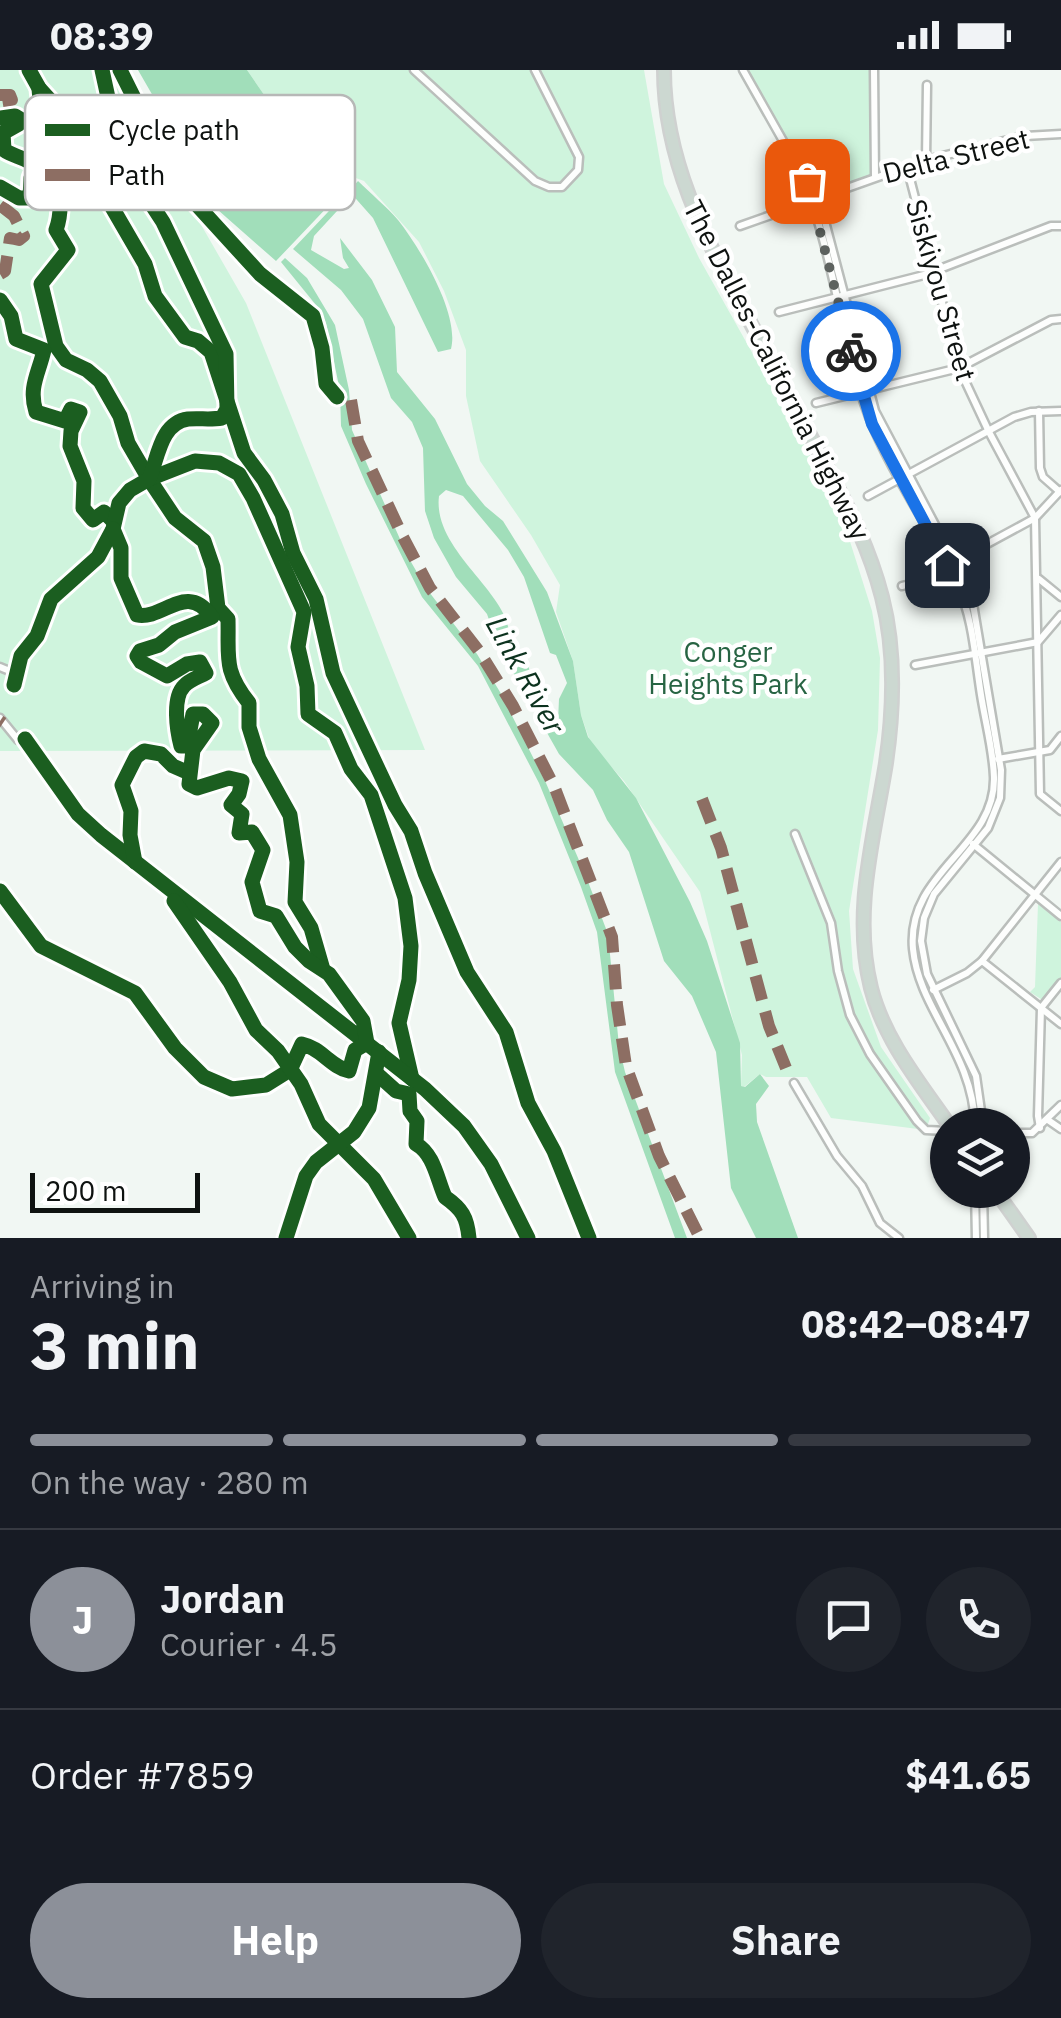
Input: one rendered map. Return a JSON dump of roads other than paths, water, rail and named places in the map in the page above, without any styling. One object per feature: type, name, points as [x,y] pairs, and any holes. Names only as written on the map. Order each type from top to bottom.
[{"type":"highway","points":[[654,70],[664,90]]},
{"type":"highway","name":"The Dalles-California Highway","points":[[664,70],[668,127],[700,228],[857,524],[880,591],[890,639],[892,700],[865,883],[864,944],[882,1019],[937,1108]]},
{"type":"highway","points":[[1009,1208],[1030,1238]]},
{"type":"street","points":[[414,70],[535,181],[562,187],[578,170],[579,156],[534,70]]},
{"type":"street","points":[[743,70],[822,210],[872,424],[951,563],[978,653],[996,760],[994,787],[990,806],[972,843],[931,883],[916,915],[914,958],[972,1066],[982,1108]]},
{"type":"street","name":"Siskiyou Street","points":[[874,70],[875,176]]},
{"type":"street","points":[[926,160],[927,85]]},
{"type":"street","name":"Delta Street","points":[[740,226],[926,160],[1025,136],[1061,134]]},
{"type":"street","name":"Siskiyou Street","points":[[906,167],[959,368],[1035,518]]},
{"type":"street","points":[[779,312],[934,271],[1051,226],[1061,226]]},
{"type":"street","points":[[816,403],[959,368],[1051,320],[1061,319]]},
{"type":"street","points":[[868,496],[1014,417],[1061,411]]},
{"type":"street","points":[[902,586],[1035,518],[1061,492],[1043,476],[1040,468],[1038,412]]},
{"type":"street","points":[[1035,518],[1040,794],[1061,812]]},
{"type":"street","points":[[1038,579],[1061,597]]},
{"type":"street","points":[[914,665],[1038,642],[1061,615]]},
{"type":"street","points":[[0,667],[12,672]]},
{"type":"street","points":[[0,718],[11,735],[25,739]]},
{"type":"street","points":[[996,760],[1050,750],[1061,736]]},
{"type":"street","points":[[794,834],[831,923],[850,1015],[870,1054],[926,1130],[930,1130]]},
{"type":"street","points":[[972,843],[1061,916]]},
{"type":"street","points":[[931,991],[967,974],[982,961],[1061,862]]},
{"type":"street","points":[[982,961],[1061,1024]]},
{"type":"street","points":[[1040,1128],[1041,1008],[1061,984]]},
{"type":"street","points":[[931,991],[964,1068],[974,1108]]},
{"type":"street","points":[[794,1083],[838,1156],[862,1186],[880,1223],[899,1238]]},
{"type":"street","points":[[1030,1133],[1061,1105]]},
{"type":"street","points":[[1048,1120],[1061,1130]]},
{"type":"street","points":[[976,1208],[976,1238]]},
{"type":"street","points":[[984,1208],[984,1238]]},
{"type":"water","points":[[138,70],[247,70],[264,95],[152,95]]},
{"type":"water","points":[[358,181],[398,220],[427,264],[450,318],[451,349],[438,352],[373,218],[355,198]]},
{"type":"water","points":[[218,210],[325,210],[276,261]]},
{"type":"water","name":"Link River","points":[[330,210],[338,210],[314,236],[311,250],[344,269],[349,268],[340,238],[372,280],[395,327],[397,372],[435,419],[467,484],[503,521],[547,592],[573,661],[588,737],[636,798],[690,902],[740,1043],[741,1086],[760,1074],[769,1086],[756,1104],[757,1122],[798,1238],[756,1238],[731,1188],[716,1052],[692,996],[664,961],[629,852],[593,790],[559,754],[498,646],[487,614],[456,577],[434,538],[425,511],[423,448],[412,422],[391,398],[363,319],[341,290],[293,249]],"holes":[[[446,490],[463,496],[508,550],[524,577],[550,653],[556,655],[567,683],[559,699],[558,721],[544,694],[535,689],[528,665],[509,639],[499,606],[448,536],[440,516],[439,496]]]},
{"type":"water","points":[[285,258],[307,278],[335,325],[349,390],[352,430],[407,555],[500,692],[546,783],[587,879],[608,934],[625,1072],[687,1238],[675,1238],[615,1072],[597,932],[539,783],[478,666],[422,597],[366,484],[341,426],[340,391],[326,323],[281,262]]},
{"type":"park label","name":"Conger Heights Park","points":[[728,668]]}]
